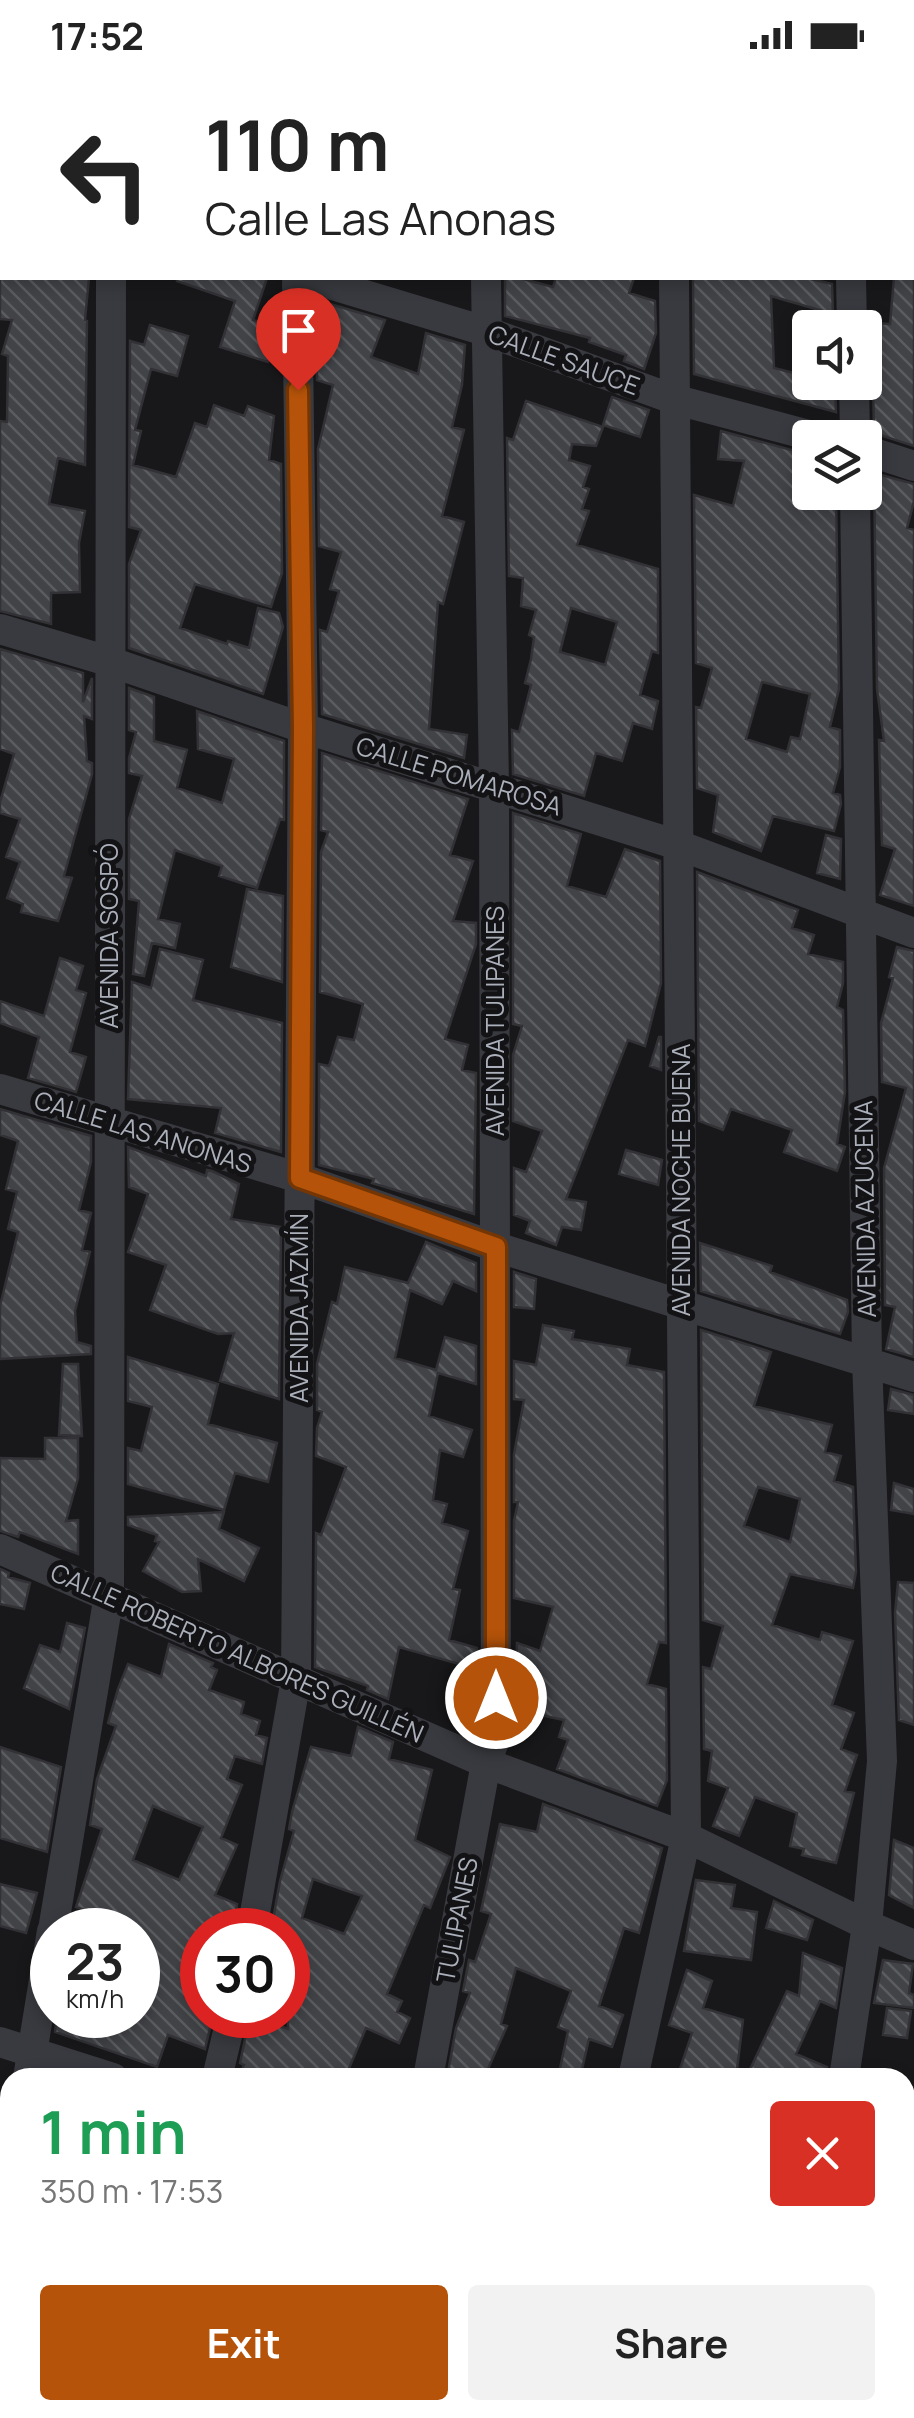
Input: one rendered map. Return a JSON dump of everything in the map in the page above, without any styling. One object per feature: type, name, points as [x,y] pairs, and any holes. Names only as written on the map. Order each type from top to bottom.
[{"type":"street","name":"AVENIDA SOSPÓ","points":[[57,1908],[108,1595],[111,280]]},
{"type":"street","name":"AVENIDA JAZMÍN","points":[[256,1908],[296,1680],[303,728],[297,280]]},
{"type":"street","name":"CALLE SAUCE","points":[[316,280],[485,331],[674,399],[792,431]]},
{"type":"street","name":"AVENIDA TULIPANES","points":[[486,280],[496,1247],[496,1736],[486,1763]]},
{"type":"street","name":"AVENIDA NOCHE BUENA","points":[[635,2068],[686,1836],[674,280]]},
{"type":"street","points":[[851,280],[852,310]]},
{"type":"street","points":[[882,456],[914,466]]},
{"type":"street","name":"AVENIDA AZUCENA","points":[[846,2068],[867,1925],[882,1761],[867,1360],[856,510]]},
{"type":"street","name":"CALLE POMAROSA","points":[[0,629],[681,846],[914,932]]},
{"type":"street","name":"CALLE LAS ANONAS","points":[[0,1089],[300,1178],[496,1247],[914,1377]]},
{"type":"street","name":"CALLE ROBERTO ALBORES GUILLÉN","points":[[0,1549],[486,1763],[686,1836],[914,1945]]},
{"type":"street","name":"TULIPANES","points":[[430,2068],[486,1763]]},
{"type":"street","name":"AVENIDA SOSPÓ","points":[[30,2065],[35,2038]]},
{"type":"street","points":[[219,2068],[227,2038]]},
{"type":"street","points":[[0,2042],[30,2065]]},
{"type":"building","points":[[0,280],[89,280],[85,465],[58,458],[49,504],[85,511],[79,543],[80,592],[51,593],[51,624],[0,611],[0,421],[7,422],[8,356],[2,354],[12,320],[0,319]]},
{"type":"building","points":[[266,280],[253,320],[278,327],[268,362],[220,347],[235,301],[177,281]]},
{"type":"building","points":[[505,280],[527,280],[553,287],[555,280],[633,280],[629,293],[655,301],[656,333],[644,369],[624,361],[626,355],[589,342],[590,338],[505,316]]},
{"type":"building","points":[[693,280],[815,280],[832,284],[833,310],[819,310],[771,296],[774,368],[792,372],[792,400],[836,400],[836,412],[694,374]]},
{"type":"building","points":[[894,280],[914,280],[914,446],[882,436],[882,420],[874,420],[873,400],[882,400],[882,324],[890,324]]},
{"type":"building","points":[[316,300],[385,320],[371,357],[418,374],[426,333],[465,345],[462,385],[452,427],[464,430],[442,516],[464,522],[443,604],[438,602],[429,729],[467,735],[464,758],[322,714],[320,630],[327,632],[339,591],[330,589],[341,552],[319,546],[318,449],[333,385],[317,380]]},
{"type":"building","points":[[150,325],[188,336],[177,376],[151,369],[135,430],[141,431],[133,465],[176,477],[195,423],[207,427],[214,405],[244,416],[248,406],[274,416],[269,460],[281,464],[282,573],[271,607],[195,584],[180,628],[249,648],[258,608],[279,613],[283,627],[263,694],[129,648],[129,564],[141,530],[129,527],[130,341],[144,345]]},
{"type":"building","points":[[612,397],[649,410],[640,437],[603,425]]},
{"type":"building","points":[[526,401],[603,427],[596,446],[572,444],[569,460],[590,466],[583,487],[589,489],[582,509],[589,511],[577,545],[658,569],[658,653],[652,651],[640,695],[658,701],[652,729],[633,723],[622,761],[596,753],[584,796],[513,774],[512,730],[519,732],[531,685],[525,683],[534,637],[529,635],[536,610],[521,606],[523,578],[509,576],[507,438],[513,440]],"holes":[[[571,608],[617,622],[605,665],[560,652]]]},
{"type":"building","points":[[721,431],[792,450],[792,510],[836,510],[839,689],[830,727],[840,730],[840,767],[833,793],[840,795],[841,804],[834,831],[773,816],[761,851],[713,832],[718,795],[697,788],[696,707],[701,708],[712,668],[696,663],[694,495],[733,506],[744,461],[718,459]],"holes":[[[762,682],[810,694],[800,739],[791,737],[787,752],[746,739]]]},
{"type":"building","points":[[882,475],[914,484],[907,528],[914,530],[914,906],[880,895],[895,849],[882,845],[879,740],[884,741],[877,689],[875,510],[882,510]]},
{"type":"building","points":[[0,649],[83,673],[83,702],[92,678],[92,719],[84,716],[87,761],[92,763],[92,774],[64,876],[72,878],[58,921],[21,912],[23,904],[7,898],[20,862],[6,857],[20,819],[0,813],[14,754],[0,749]]},
{"type":"building","points":[[129,688],[154,697],[154,741],[187,750],[177,788],[222,803],[234,759],[198,749],[197,711],[284,741],[284,820],[280,819],[257,888],[219,876],[222,866],[175,850],[158,919],[180,924],[175,948],[152,943],[144,976],[133,974],[139,901],[129,899],[129,819],[142,776],[129,773],[136,732],[129,730]]},
{"type":"building","points":[[322,753],[468,799],[450,855],[473,861],[453,921],[476,923],[476,944],[445,1039],[468,1045],[462,1070],[476,1073],[474,1214],[372,1183],[374,1179],[319,1165],[319,1064],[329,1066],[338,1037],[354,1040],[363,1004],[320,992],[321,852],[328,832],[321,830]]},
{"type":"building","points":[[513,813],[581,834],[567,886],[606,897],[625,849],[660,861],[661,983],[645,1046],[628,1040],[566,1199],[586,1202],[581,1230],[562,1227],[556,1245],[526,1233],[530,1221],[514,1215],[514,1168],[526,1172],[542,1131],[513,1121],[513,1055],[522,1026],[513,1024]]},
{"type":"building","points":[[826,835],[841,839],[840,879],[817,873]]},
{"type":"building","points":[[697,872],[798,910],[792,928],[814,935],[808,954],[843,962],[837,1007],[843,1010],[845,1092],[837,1144],[845,1147],[837,1171],[784,1152],[792,1130],[731,1109],[723,1130],[699,1121]]},
{"type":"building","points":[[247,889],[283,896],[282,982],[231,967]]},
{"type":"building","points":[[897,947],[914,951],[914,1357],[886,1349],[895,1307],[885,1305],[884,1168],[906,1088],[882,1082],[881,1023]]},
{"type":"building","points":[[160,949],[203,960],[193,1000],[282,1023],[281,1152],[215,1133],[221,1108],[128,1099],[132,982],[151,988]]},
{"type":"building","points":[[60,958],[83,966],[76,990],[86,993],[70,1052],[86,1057],[76,1092],[28,1078],[39,1037],[0,1023],[0,1001],[44,1016]]},
{"type":"building","points":[[661,1037],[661,1070],[650,1066]]},
{"type":"building","points":[[0,1109],[91,1136],[91,1162],[79,1210],[91,1213],[82,1250],[90,1252],[75,1311],[77,1342],[91,1346],[91,1354],[0,1359],[0,1306],[18,1232],[8,1229],[17,1192],[6,1189],[18,1141],[0,1135]]},
{"type":"building","points":[[128,1147],[206,1176],[207,1170],[212,1171],[239,1184],[231,1219],[281,1227],[279,1399],[220,1381],[234,1333],[218,1334],[150,1310],[166,1265],[128,1252],[148,1194],[129,1187]]},
{"type":"building","points":[[626,1150],[662,1160],[658,1185],[619,1174]]},
{"type":"building","points":[[426,1242],[476,1263],[476,1291],[453,1281],[442,1304],[410,1290],[395,1358],[436,1370],[445,1337],[476,1346],[476,1384],[438,1373],[429,1416],[472,1430],[463,1457],[440,1450],[433,1500],[447,1504],[442,1523],[468,1531],[453,1589],[460,1590],[449,1640],[477,1648],[477,1669],[399,1647],[388,1699],[367,1690],[368,1686],[315,1667],[316,1533],[321,1535],[346,1467],[316,1456],[322,1412],[317,1410],[317,1364],[345,1267],[408,1283]]},
{"type":"building","points":[[700,1243],[772,1266],[770,1272],[847,1300],[848,1312],[840,1334],[701,1291]]},
{"type":"building","points":[[514,1272],[536,1279],[534,1309],[514,1307]]},
{"type":"building","points":[[543,1325],[574,1331],[572,1339],[630,1349],[627,1365],[664,1372],[666,1643],[659,1642],[647,1684],[666,1689],[667,1780],[657,1806],[557,1769],[568,1740],[559,1737],[564,1720],[535,1714],[539,1689],[515,1681],[517,1643],[540,1651],[553,1607],[514,1598],[514,1521],[518,1502],[514,1502],[514,1454],[524,1400],[514,1399],[514,1361],[536,1365]]},
{"type":"building","points":[[701,1330],[771,1352],[754,1406],[832,1425],[825,1452],[841,1456],[834,1481],[853,1487],[853,1588],[790,1574],[772,1625],[820,1640],[822,1632],[853,1641],[832,1705],[854,1713],[841,1749],[857,1755],[845,1791],[854,1793],[836,1863],[802,1855],[804,1849],[790,1846],[797,1813],[755,1797],[739,1836],[713,1826],[728,1788],[708,1781],[712,1751],[704,1749],[703,1667],[711,1669],[723,1626],[703,1620]],"holes":[[[758,1487],[800,1499],[790,1542],[744,1526]]]},
{"type":"building","points":[[128,1357],[218,1384],[208,1424],[277,1443],[268,1482],[235,1473],[224,1510],[128,1484],[128,1448],[141,1451],[152,1407],[128,1401]]},
{"type":"building","points":[[63,1364],[78,1364],[82,1436],[59,1435]]},
{"type":"building","points":[[891,1389],[914,1395],[914,1414],[888,1410]]},
{"type":"building","points":[[45,1438],[78,1438],[78,1478],[66,1521],[78,1520],[78,1554],[20,1532],[18,1537],[0,1531],[0,1458],[45,1459]]},
{"type":"building","points":[[894,1483],[914,1489],[914,1514],[891,1510]]},
{"type":"building","points":[[224,1512],[219,1529],[259,1548],[244,1581],[198,1559],[201,1591],[182,1592],[143,1571],[159,1542],[155,1541],[157,1535],[128,1525],[128,1517]]},
{"type":"building","points":[[0,1569],[9,1573],[8,1577],[30,1583],[24,1609],[0,1604]]},
{"type":"building","points":[[898,1582],[914,1583],[914,1725],[899,1720],[895,1613]]},
{"type":"building","points":[[67,1623],[85,1628],[69,1709],[24,1688],[40,1645],[60,1652]]},
{"type":"building","points":[[169,1644],[213,1663],[211,1667],[217,1670],[209,1690],[244,1702],[241,1714],[260,1721],[256,1735],[267,1738],[262,1764],[235,1756],[227,1779],[242,1785],[221,1838],[237,1845],[215,1895],[237,1904],[237,1908],[180,1908],[180,2038],[208,2038],[205,2049],[168,2035],[157,2067],[72,2038],[160,2038],[160,1908],[76,1907],[102,1829],[90,1825],[97,1779],[116,1726],[108,1723],[128,1664],[161,1677]],"holes":[[[153,1806],[203,1827],[179,1880],[133,1860]]]},
{"type":"building","points":[[358,1727],[393,1742],[389,1759],[432,1770],[415,1840],[450,1857],[430,1908],[424,1905],[387,1994],[402,2001],[397,2012],[410,2018],[399,2043],[366,2028],[349,2068],[243,2068],[240,2063],[245,2038],[310,2038],[310,1921],[344,1934],[362,1896],[313,1879],[305,1908],[275,1908],[294,1831],[289,1829],[311,1747],[351,1756]]},
{"type":"building","points":[[0,1747],[61,1767],[47,1852],[0,1838]]},
{"type":"building","points":[[543,1804],[662,1848],[639,1933],[624,1928],[599,2006],[623,2015],[612,2047],[589,2039],[582,2068],[560,2068],[568,2031],[558,2027],[571,1991],[516,1968],[501,2024],[507,2026],[488,2068],[449,2068],[456,2028],[470,1993],[463,1991],[469,1960],[475,1962],[491,1914],[481,1911],[500,1824],[537,1832]]},
{"type":"building","points":[[894,1840],[914,1848],[914,1908],[889,1895]]},
{"type":"building","points":[[696,1880],[735,1885],[731,1908],[757,1912],[751,1960],[684,1951]]},
{"type":"building","points":[[0,1884],[37,1893],[26,1933],[0,1926]]},
{"type":"building","points":[[774,1901],[813,1920],[807,1940],[766,1928]]},
{"type":"building","points":[[803,1953],[842,1968],[836,2008],[820,2001],[796,2054],[827,2068],[751,2068],[787,1991],[799,1996]]},
{"type":"building","points":[[883,1960],[913,1964],[909,1993],[914,1995],[914,2008],[874,2003]]},
{"type":"building","points":[[687,1970],[712,1981],[703,2008],[743,2020],[737,2068],[680,2068],[692,2033],[669,2025]]},
{"type":"building","points":[[887,2008],[911,2011],[907,2038],[883,2035]]},
{"type":"route","points":[[298,390],[303,728],[300,1178],[496,1247],[496,1698]]}]
